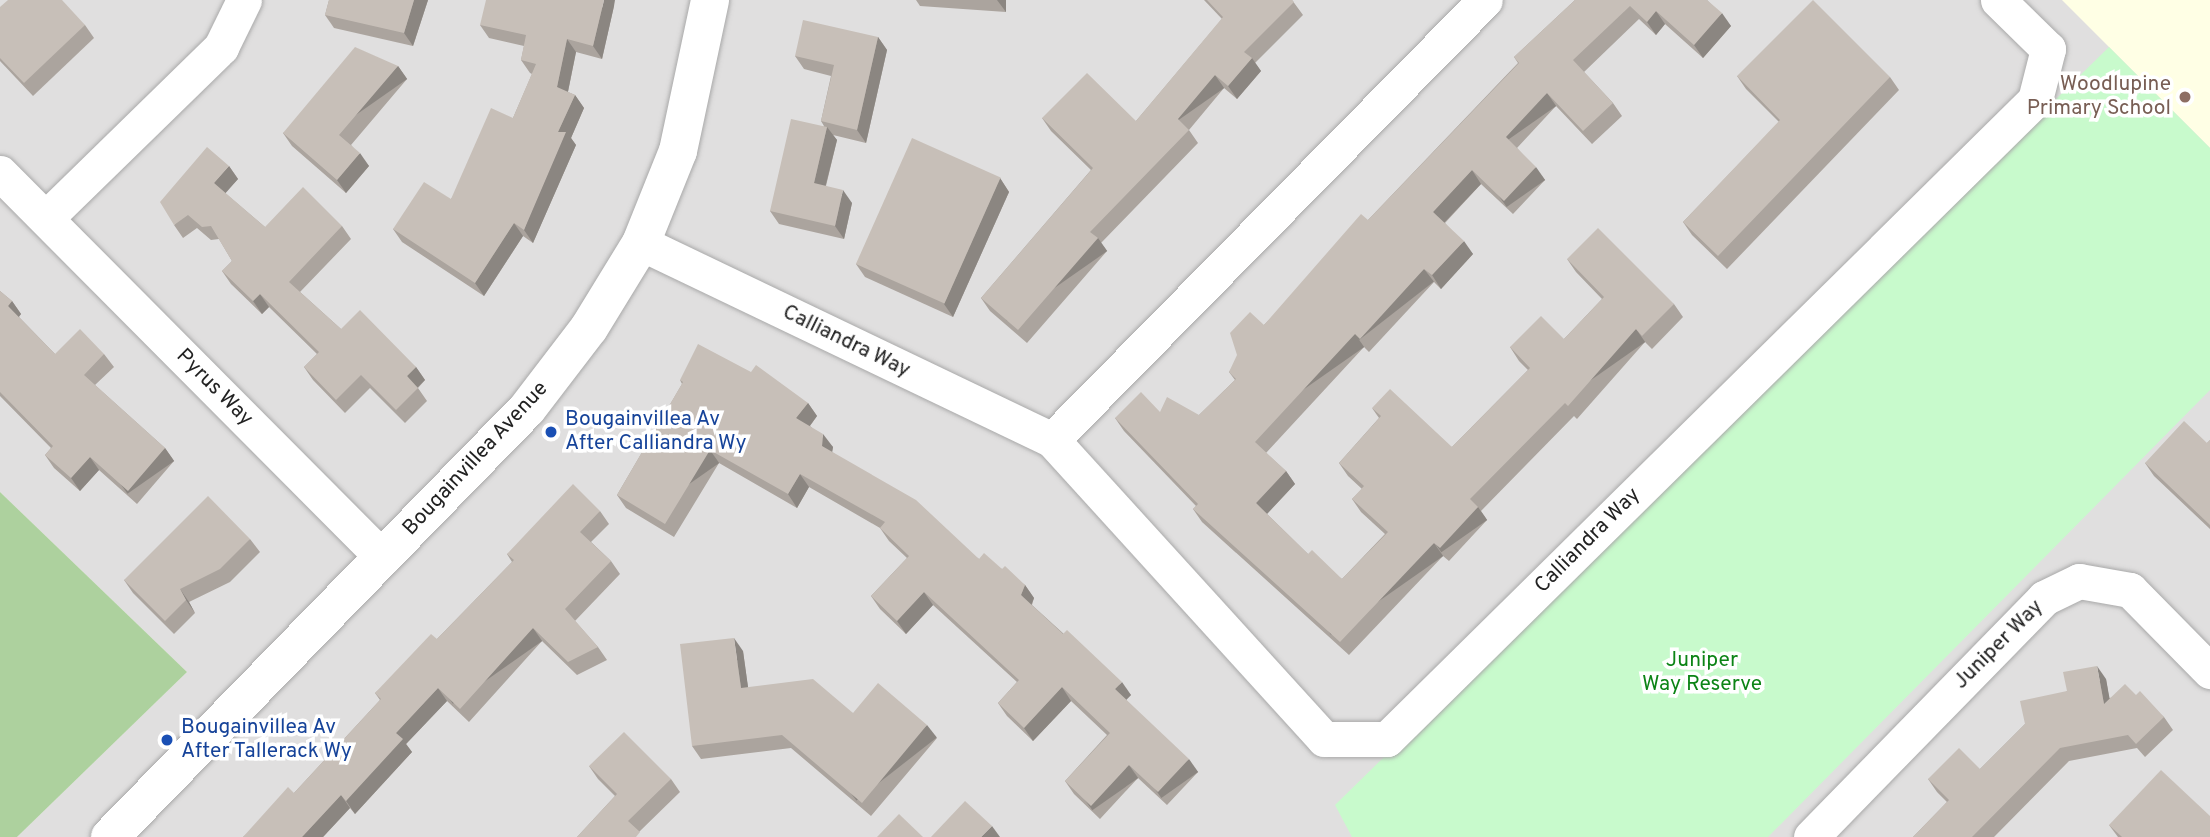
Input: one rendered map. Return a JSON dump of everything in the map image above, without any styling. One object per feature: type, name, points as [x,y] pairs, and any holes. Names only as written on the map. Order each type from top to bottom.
[{"type":"street","points":[[46,218],[221,47],[244,0]]},
{"type":"street","name":"Bougainvillea Avenue","points":[[110,837],[383,558],[542,390],[589,328],[641,243],[690,110],[710,0]]},
{"type":"street","points":[[1052,440],[1485,0]]},
{"type":"street","name":"Calliandra Way","points":[[641,243],[1052,440],[1324,739],[1387,739],[2035,100],[2048,50],[1998,0]]},
{"type":"street","name":"Pyrus Way","points":[[0,173],[383,558]]},
{"type":"street","name":"Juniper Way","points":[[1811,837],[2043,598],[2079,581],[2130,590],[2210,671]]},
{"type":"shaded area","points":[[0,0],[2210,0],[2210,837],[17,837],[187,672],[0,492]]},
{"type":"shaded area","name":"Woodlupine Primary School","points":[[2062,0],[2210,0],[2210,148]]},
{"type":"green space","name":"Juniper Way Reserve","points":[[2109,47],[2210,148],[2210,390],[1768,837],[1352,837],[1335,805]]},
{"type":"green space","points":[[0,492],[187,672],[17,837],[0,837]]},
{"type":"building","points":[[8,0],[62,0],[85,25],[24,83],[0,58],[0,7]]},
{"type":"building","points":[[329,0],[414,0],[404,33],[325,15]]},
{"type":"building","points":[[486,0],[604,0],[593,46],[567,39],[557,87],[575,95],[558,132],[566,132],[524,230],[514,223],[475,283],[393,229],[424,182],[451,199],[491,108],[513,118],[536,64],[521,60],[526,35],[480,25]]},
{"type":"building","points":[[1207,0],[1294,2],[1244,52],[1252,58],[1228,86],[1215,75],[1178,119],[1189,130],[1090,232],[1098,238],[1018,330],[981,298],[1093,168],[1042,118],[1087,73],[1136,121],[1223,17]]},
{"type":"building","points":[[1575,0],[1707,0],[1722,13],[1694,45],[1656,11],[1647,22],[1630,6],[1573,60],[1613,103],[1583,131],[1547,93],[1506,137],[1536,167],[1504,201],[1472,170],[1433,212],[1464,241],[1432,275],[1424,269],[1360,339],[1355,334],[1255,442],[1286,471],[1256,503],[1308,554],[1312,550],[1342,579],[1388,532],[1352,499],[1364,486],[1339,463],[1381,416],[1372,408],[1390,389],[1452,447],[1530,368],[1510,347],[1541,316],[1564,339],[1604,297],[1567,259],[1598,228],[1674,304],[1642,336],[1636,329],[1568,406],[1565,403],[1470,499],[1478,507],[1440,548],[1434,543],[1340,642],[1193,509],[1198,504],[1115,418],[1141,392],[1160,412],[1167,397],[1199,415],[1236,379],[1229,372],[1237,355],[1230,333],[1250,312],[1264,325],[1361,214],[1368,220],[1519,63],[1514,57]]},
{"type":"building","points":[[1813,0],[1890,77],[1718,256],[1683,222],[1780,120],[1737,76]]},
{"type":"building","points":[[803,20],[878,37],[857,130],[821,121],[834,65],[795,56]]},
{"type":"building","points":[[355,47],[398,66],[339,135],[360,153],[337,180],[283,133]]},
{"type":"building","points":[[791,119],[827,127],[814,183],[843,190],[835,226],[770,211]]},
{"type":"building","points":[[912,138],[1001,177],[944,304],[856,264]]},
{"type":"building","points":[[207,147],[229,166],[214,183],[265,227],[303,187],[342,226],[289,282],[341,329],[360,310],[416,367],[407,376],[418,388],[396,410],[361,375],[336,400],[304,367],[319,352],[260,294],[253,301],[222,271],[232,261],[211,226],[202,227],[188,215],[174,225],[160,202]]},
{"type":"building","points":[[0,291],[12,301],[8,306],[55,354],[80,329],[104,354],[84,375],[165,448],[128,491],[90,457],[71,478],[45,455],[53,446],[0,392]]},
{"type":"building","points":[[698,344],[751,372],[756,365],[808,403],[796,418],[823,434],[822,446],[916,500],[979,559],[984,553],[1002,569],[1005,566],[1025,585],[1021,595],[1063,634],[1067,630],[1122,682],[1115,689],[1189,759],[1158,792],[1129,765],[1091,806],[1065,781],[1110,733],[1062,687],[1024,728],[998,703],[1019,680],[924,592],[897,621],[871,596],[909,556],[880,528],[885,522],[800,474],[788,494],[710,450],[665,524],[617,495],[683,382],[680,380]]},
{"type":"building","points":[[2184,421],[2207,443],[2210,440],[2210,525],[2145,463]]},
{"type":"building","points":[[573,484],[600,511],[580,532],[611,561],[565,609],[598,647],[568,662],[533,628],[460,709],[438,688],[396,733],[403,739],[346,801],[341,795],[302,837],[243,837],[288,787],[294,793],[381,699],[375,693],[431,634],[437,639],[514,560],[507,554]]},
{"type":"building","points":[[208,496],[250,539],[220,569],[180,589],[186,600],[165,621],[124,580]]},
{"type":"building","points":[[734,638],[741,688],[813,679],[853,713],[878,683],[927,725],[862,803],[782,735],[692,746],[680,644]]},
{"type":"building","points":[[2097,666],[2104,704],[2125,684],[2136,695],[2140,691],[2164,717],[2136,744],[2128,735],[2060,748],[1972,837],[1913,837],[1949,800],[1928,779],[1959,748],[1980,769],[2025,724],[2020,701],[2067,691],[2063,672]]},
{"type":"building","points":[[624,732],[671,779],[628,821],[640,832],[636,837],[577,837],[617,794],[589,766]]},
{"type":"building","points":[[2161,770],[2210,816],[2210,837],[2122,837],[2109,825]]},
{"type":"building","points":[[965,801],[992,826],[981,837],[931,837]]},
{"type":"building","points":[[899,814],[923,837],[877,837]]},
{"type":"place","name":"Woodlupine Primary School","points":[[2185,97]]},
{"type":"place","name":"Bougainvillea Av After Calliandra Wy","points":[[551,432]]},
{"type":"place","name":"Bougainvillea Av After Tallerack Wy","points":[[167,740]]}]
